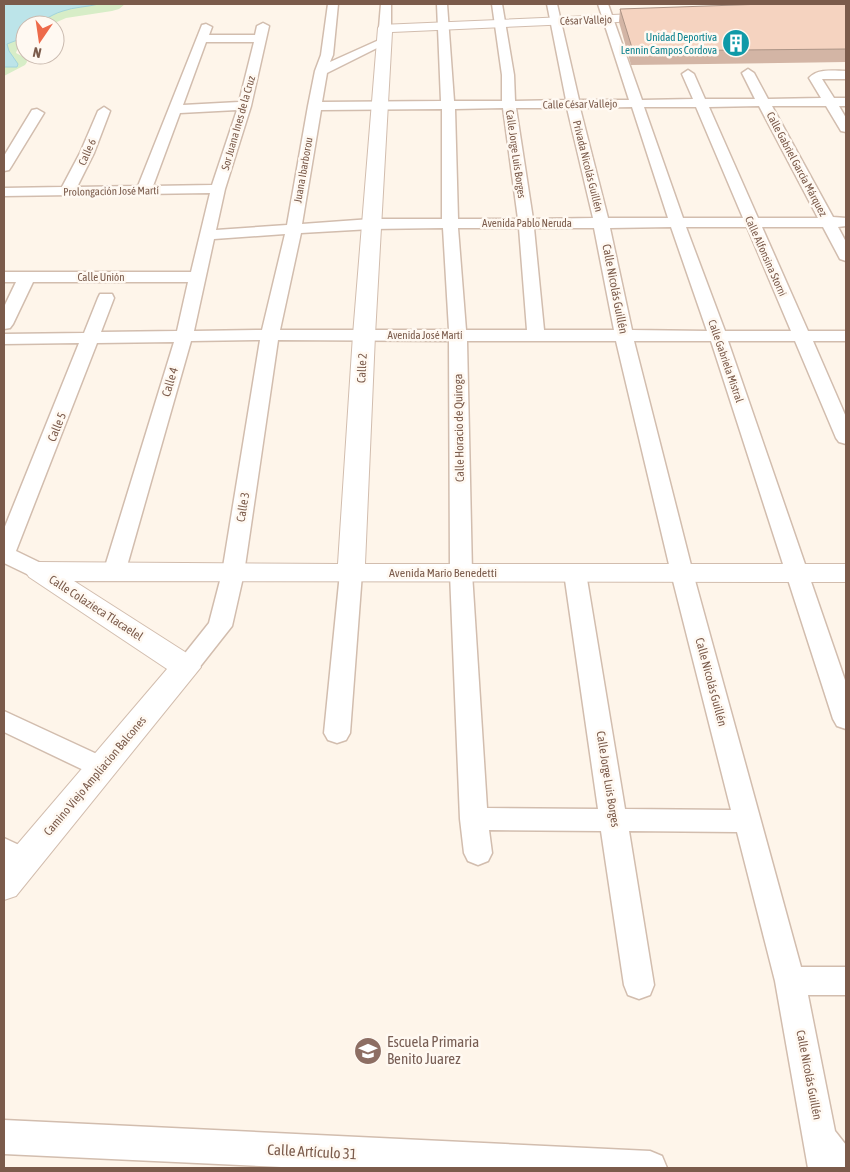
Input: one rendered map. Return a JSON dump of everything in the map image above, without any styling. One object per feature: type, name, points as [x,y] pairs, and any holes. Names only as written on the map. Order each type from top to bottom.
[{"type":"street","name":"Juana Ibarborou","points":[[270,335],[293,228],[321,71],[327,55],[333,4]]},
{"type":"street","name":"Calle 2","points":[[337,733],[352,573],[364,335],[386,4]]},
{"type":"street","name":"Calle Horacio de Quiroga","points":[[442,4],[448,105],[450,222],[458,336],[462,573],[474,819],[478,853]]},
{"type":"street","name":"Calle Jorge Luis Borges","points":[[497,4],[508,75],[509,104],[526,223],[536,336]]},
{"type":"street","points":[[552,4],[556,21]]},
{"type":"street","points":[[658,4],[669,17]]},
{"type":"street","name":"César Vallejo","points":[[321,71],[354,56],[384,35],[443,25],[556,21],[606,12],[669,17]]},
{"type":"street","name":"Calle Gabriela Mistral","points":[[606,12],[677,223],[718,336],[846,719]]},
{"type":"street","name":"Privada Nicolás Guillén","points":[[556,21],[572,104],[602,222]]},
{"type":"street","name":"Sor Juana Ines de la Cruz","points":[[176,109],[204,33],[262,32],[245,106],[218,189]]},
{"type":"street","points":[[327,55],[354,56]]},
{"type":"street","name":"Calle Gabriel García Márquez","points":[[748,73],[846,256]]},
{"type":"street","name":"Calle Alfonsina Storni","points":[[688,74],[846,438]]},
{"type":"street","points":[[846,75],[822,75],[815,78],[846,128]]},
{"type":"street","name":"Calle César Vallejo","points":[[314,106],[846,102]]},
{"type":"street","points":[[144,190],[176,109],[245,106]]},
{"type":"street","name":"Calle 6","points":[[67,192],[87,153],[104,111]]},
{"type":"street","points":[[4,167],[37,113]]},
{"type":"street","name":"Prolongación José Martí","points":[[4,192],[218,189]]},
{"type":"street","name":"Calle 4","points":[[114,573],[184,337],[218,189]]},
{"type":"street","name":"Avenida Pablo Neruda","points":[[208,235],[293,228],[450,222],[752,224],[846,222]]},
{"type":"street","name":"Calle Nicolás Guillén","points":[[602,222],[624,336],[682,573],[790,981],[823,1155],[844,1168]]},
{"type":"street","name":"Calle Unión","points":[[4,277],[198,277]]},
{"type":"street","points":[[4,324],[28,277]]},
{"type":"street","name":"Calle 5","points":[[4,554],[106,298]]},
{"type":"street","name":"Avenida José Martí","points":[[4,339],[270,335],[846,336]]},
{"type":"street","name":"Calle 3","points":[[186,667],[220,626],[233,573],[270,335]]},
{"type":"street","name":"Calle Colazieca Tlacaelel","points":[[4,554],[40,571],[186,667]]},
{"type":"street","name":"Avenida Mario Benedetti","points":[[40,571],[114,573],[846,573]]},
{"type":"street","name":"Calle Jorge Luis Borges","points":[[575,573],[639,985]]},
{"type":"street","name":"Camino Viejo Ampliacion Balcones","points":[[4,885],[14,855],[103,768],[186,667]]},
{"type":"street","points":[[4,721],[103,768]]},
{"type":"street","points":[[474,819],[748,821]]},
{"type":"street","points":[[790,981],[846,981]]},
{"type":"street","name":"Calle Artículo 31","points":[[4,1137],[650,1168]]},
{"type":"green space","points":[[4,4],[125,4],[119,9],[112,11],[65,18],[65,15],[15,15],[15,65],[25,65],[4,76]]},
{"type":"water","points":[[4,4],[99,4],[67,10],[54,15],[15,15],[15,41],[7,44],[15,60],[15,65],[18,65],[17,67],[4,67]]},
{"type":"building","name":"Unidad Deportiva Lennin Campos Cordova","points":[[765,4],[846,4],[846,49],[633,51],[620,9]]},
{"type":"place","name":"Unidad Deportiva Lennin Campos Cordova","points":[[736,43]]},
{"type":"place","name":"Escuela Primaria Benito Juarez","points":[[368,1051]]}]
